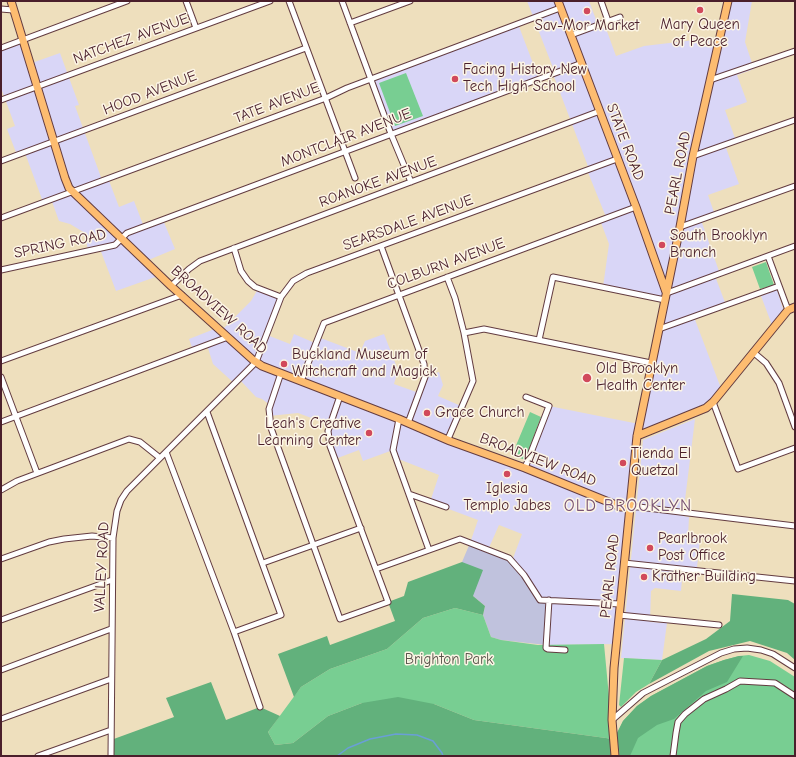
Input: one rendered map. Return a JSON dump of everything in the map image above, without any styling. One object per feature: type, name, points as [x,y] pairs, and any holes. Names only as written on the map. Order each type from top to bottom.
[{"type":"main road","name":"BROADVIEW ROAD","points":[[10,1],[67,185],[72,192],[172,286],[256,362],[301,382],[399,419],[448,440],[525,468],[621,507],[630,507]]},
{"type":"main road","name":"PEARL ROAD","points":[[615,756],[612,730],[614,668],[637,436],[694,156],[728,1]]},
{"type":"main road","name":"STATE ROAD","points":[[559,5],[636,207],[666,296]]},
{"type":"main road","points":[[637,436],[697,413],[706,408],[713,402],[788,310],[795,307]]},
{"type":"street","points":[[1,48],[127,1]]},
{"type":"street","points":[[186,1],[196,28]]},
{"type":"street","name":"NATCHEZ AVENUE","points":[[1,100],[270,1]]},
{"type":"street","points":[[289,1],[355,178]]},
{"type":"street","points":[[342,1],[391,134],[411,182]]},
{"type":"street","points":[[350,23],[410,1]]},
{"type":"street","points":[[601,1],[608,21]]},
{"type":"street","name":"TATE AVENUE","points":[[1,218],[326,98],[347,88],[559,5]]},
{"type":"street","points":[[1,9],[13,10]]},
{"type":"street","points":[[571,35],[620,17]]},
{"type":"street","name":"HOOD AVENUE","points":[[1,161],[306,48]]},
{"type":"street","points":[[710,80],[795,51]]},
{"type":"street","name":"MONTCLAIR AVENUE","points":[[122,239],[127,233],[582,63]]},
{"type":"street","name":"ROANOKE AVENUE","points":[[172,286],[189,269],[200,261],[600,111]]},
{"type":"street","points":[[694,156],[795,120]]},
{"type":"street","name":"SEARSDALE AVENUE","points":[[256,362],[281,297],[293,280],[307,273],[617,159]]},
{"type":"street","points":[[680,227],[795,186]]},
{"type":"street","name":"COLBURN AVENUE","points":[[301,382],[324,323],[636,207]]},
{"type":"street","name":"SPRING ROAD","points":[[1,270],[115,245],[122,239]]},
{"type":"street","points":[[381,246],[424,364],[425,377],[408,423]]},
{"type":"street","points":[[539,340],[553,276],[666,296],[795,246]]},
{"type":"street","points":[[234,248],[241,272],[248,281],[255,287],[281,297]]},
{"type":"street","points":[[768,256],[788,310]]},
{"type":"street","points":[[447,277],[455,298],[464,333],[473,381],[448,440]]},
{"type":"street","points":[[659,329],[779,286]]},
{"type":"street","points":[[1,361],[182,295]]},
{"type":"street","points":[[464,333],[484,329],[651,363]]},
{"type":"street","points":[[1,422],[228,338]]},
{"type":"street","points":[[753,352],[766,363],[779,383],[795,427]]},
{"type":"street","name":"VALLEY ROAD","points":[[111,756],[113,538],[121,500],[127,491],[256,362]]},
{"type":"street","points":[[281,373],[269,409],[269,420],[340,619],[388,602],[330,446],[328,431],[340,396]]},
{"type":"street","points":[[1,377],[38,473]]},
{"type":"street","points":[[525,468],[549,406],[526,397]]},
{"type":"street","points":[[713,402],[738,469],[795,448]]},
{"type":"street","points":[[207,412],[281,615],[234,632]]},
{"type":"street","points":[[399,419],[393,450],[429,550]]},
{"type":"street","points":[[1,490],[17,481],[129,439],[140,442],[160,458]]},
{"type":"street","points":[[166,452],[234,632],[260,707]]},
{"type":"street","points":[[408,494],[446,507]]},
{"type":"street","name":"BROADVIEW ROAD","points":[[630,507],[643,507],[795,526]]},
{"type":"street","points":[[263,563],[361,528]]},
{"type":"street","points":[[1,559],[49,542],[64,539],[92,536],[113,538]]},
{"type":"street","points":[[376,569],[460,539],[509,558],[524,575],[540,600],[620,604]]},
{"type":"street","points":[[624,563],[795,581]]},
{"type":"street","points":[[1,620],[112,580]]},
{"type":"street","points":[[549,600],[546,648],[565,650]]},
{"type":"street","points":[[619,615],[719,625]]},
{"type":"street","points":[[1,670],[111,629]]},
{"type":"street","points":[[612,720],[643,693],[721,653],[734,649],[747,648],[761,650],[773,654],[795,668]]},
{"type":"street","points":[[1,719],[111,679]]},
{"type":"street","points":[[680,756],[674,756],[678,722],[685,714],[704,699],[740,681],[775,683],[795,696]]},
{"type":"street","points":[[38,756],[111,730]]},
{"type":"shaded area","points":[[527,1],[589,1],[598,25],[604,23],[616,56],[644,46],[720,37],[728,1],[752,1],[745,42],[754,69],[737,75],[747,102],[725,110],[736,141],[725,145],[739,184],[708,195],[715,215],[701,220],[720,274],[715,276],[726,305],[694,317],[722,391],[713,402],[637,436],[616,644],[546,645],[540,600],[512,561],[522,534],[499,525],[488,550],[470,543],[478,520],[430,502],[439,475],[396,458],[393,450],[363,461],[359,450],[335,459],[330,446],[330,425],[298,413],[269,416],[270,405],[262,399],[256,397],[240,380],[235,384],[213,364],[207,345],[193,350],[189,339],[217,328],[221,331],[251,301],[258,289],[281,297],[267,335],[290,344],[294,334],[315,343],[318,337],[360,353],[365,341],[384,334],[398,370],[394,384],[419,393],[425,377],[439,372],[443,385],[438,396],[461,406],[448,440],[525,468],[549,406],[639,424],[665,300],[603,287],[609,244],[600,220],[606,217],[587,170],[589,169],[553,74],[555,73]]},
{"type":"shaded area","name":"Facing History New Tech High School","points":[[518,24],[539,79],[391,134],[371,79]]},
{"type":"shaded area","points":[[22,40],[29,64],[60,53],[79,105],[75,106],[102,180],[108,178],[119,207],[134,201],[144,227],[163,220],[175,249],[146,261],[161,275],[116,291],[100,249],[88,251],[85,233],[70,224],[59,221],[51,199],[43,202],[25,153],[17,155],[7,129],[15,126],[1,88],[1,48]]},
{"type":"shaded area","points":[[777,290],[783,309],[772,325],[761,296]]},
{"type":"shaded area","points":[[695,419],[683,516],[689,517],[688,537],[700,538],[697,568],[683,567],[681,591],[655,588],[651,591],[650,622],[667,623],[662,660],[621,658],[643,440]]},
{"type":"shaded area","points":[[470,543],[509,558],[540,600],[549,600],[546,645],[501,640],[491,637],[483,615],[485,606],[473,596],[462,562]]},
{"type":"green space","points":[[406,73],[423,116],[395,126],[379,83]]},
{"type":"green space","points":[[766,262],[774,285],[760,289],[752,267]]},
{"type":"green space","points":[[530,412],[541,417],[525,460],[512,455]]},
{"type":"green space","points":[[462,562],[483,570],[473,596],[485,606],[483,615],[455,608],[423,618],[387,649],[330,669],[301,687],[294,697],[278,654],[327,636],[330,645],[395,621],[388,602],[404,596],[408,582]]},
{"type":"green space","points":[[732,594],[788,600],[795,604],[795,660],[787,653],[750,641],[709,651],[649,684],[662,660],[706,639],[730,621]]},
{"type":"green space","name":"Brighton Park","points":[[455,608],[483,615],[491,637],[501,640],[538,645],[604,644],[613,739],[474,720],[434,704],[362,703],[328,716],[293,743],[275,745],[268,732],[301,687],[330,669],[387,649],[423,618]]},
{"type":"green space","points":[[749,655],[770,661],[795,677],[795,756],[617,756],[617,733],[623,721],[637,706],[651,696],[707,666],[739,656]]},
{"type":"green space","points":[[743,656],[727,682],[706,691],[674,719],[657,725],[638,738],[630,756],[620,756],[617,733],[623,721],[637,706],[651,696],[707,666]]},
{"type":"green space","points":[[624,658],[662,660],[649,684],[636,692],[621,707],[619,705]]},
{"type":"green space","points":[[211,682],[226,720],[260,707],[280,716],[268,732],[275,745],[293,743],[328,716],[362,703],[398,697],[434,704],[474,720],[613,739],[615,756],[111,756],[111,740],[174,717],[166,698]]},
{"type":"waterway","points":[[337,756],[348,748],[370,739],[396,734],[417,735],[433,741],[443,756]]},
{"type":"place","name":"Mary Queen of Peace","points":[[700,10]]},
{"type":"place","name":"Sav-Mor Market","points":[[587,11]]},
{"type":"place","name":"Facing History New Tech High School","points":[[455,79]]},
{"type":"place","name":"South Brooklyn Branch","points":[[662,245]]},
{"type":"place","name":"Buckland Museum of Witchcraft and Magick","points":[[284,364]]},
{"type":"place","name":"Old Brooklyn Health Center","points":[[587,378]]},
{"type":"place","name":"Grace Church","points":[[427,413]]},
{"type":"place","name":"Leah's Creative Learning Center","points":[[369,433]]},
{"type":"place","name":"Tienda El Quetzal","points":[[623,463]]},
{"type":"place","name":"Iglesia Templo Jabes","points":[[507,474]]},
{"type":"place","name":"Pearlbrook Post Office","points":[[650,548]]},
{"type":"place","name":"Krather Building","points":[[644,577]]},
{"type":"district","name":"OLD BROOKLYN","points":[[628,506]]}]
